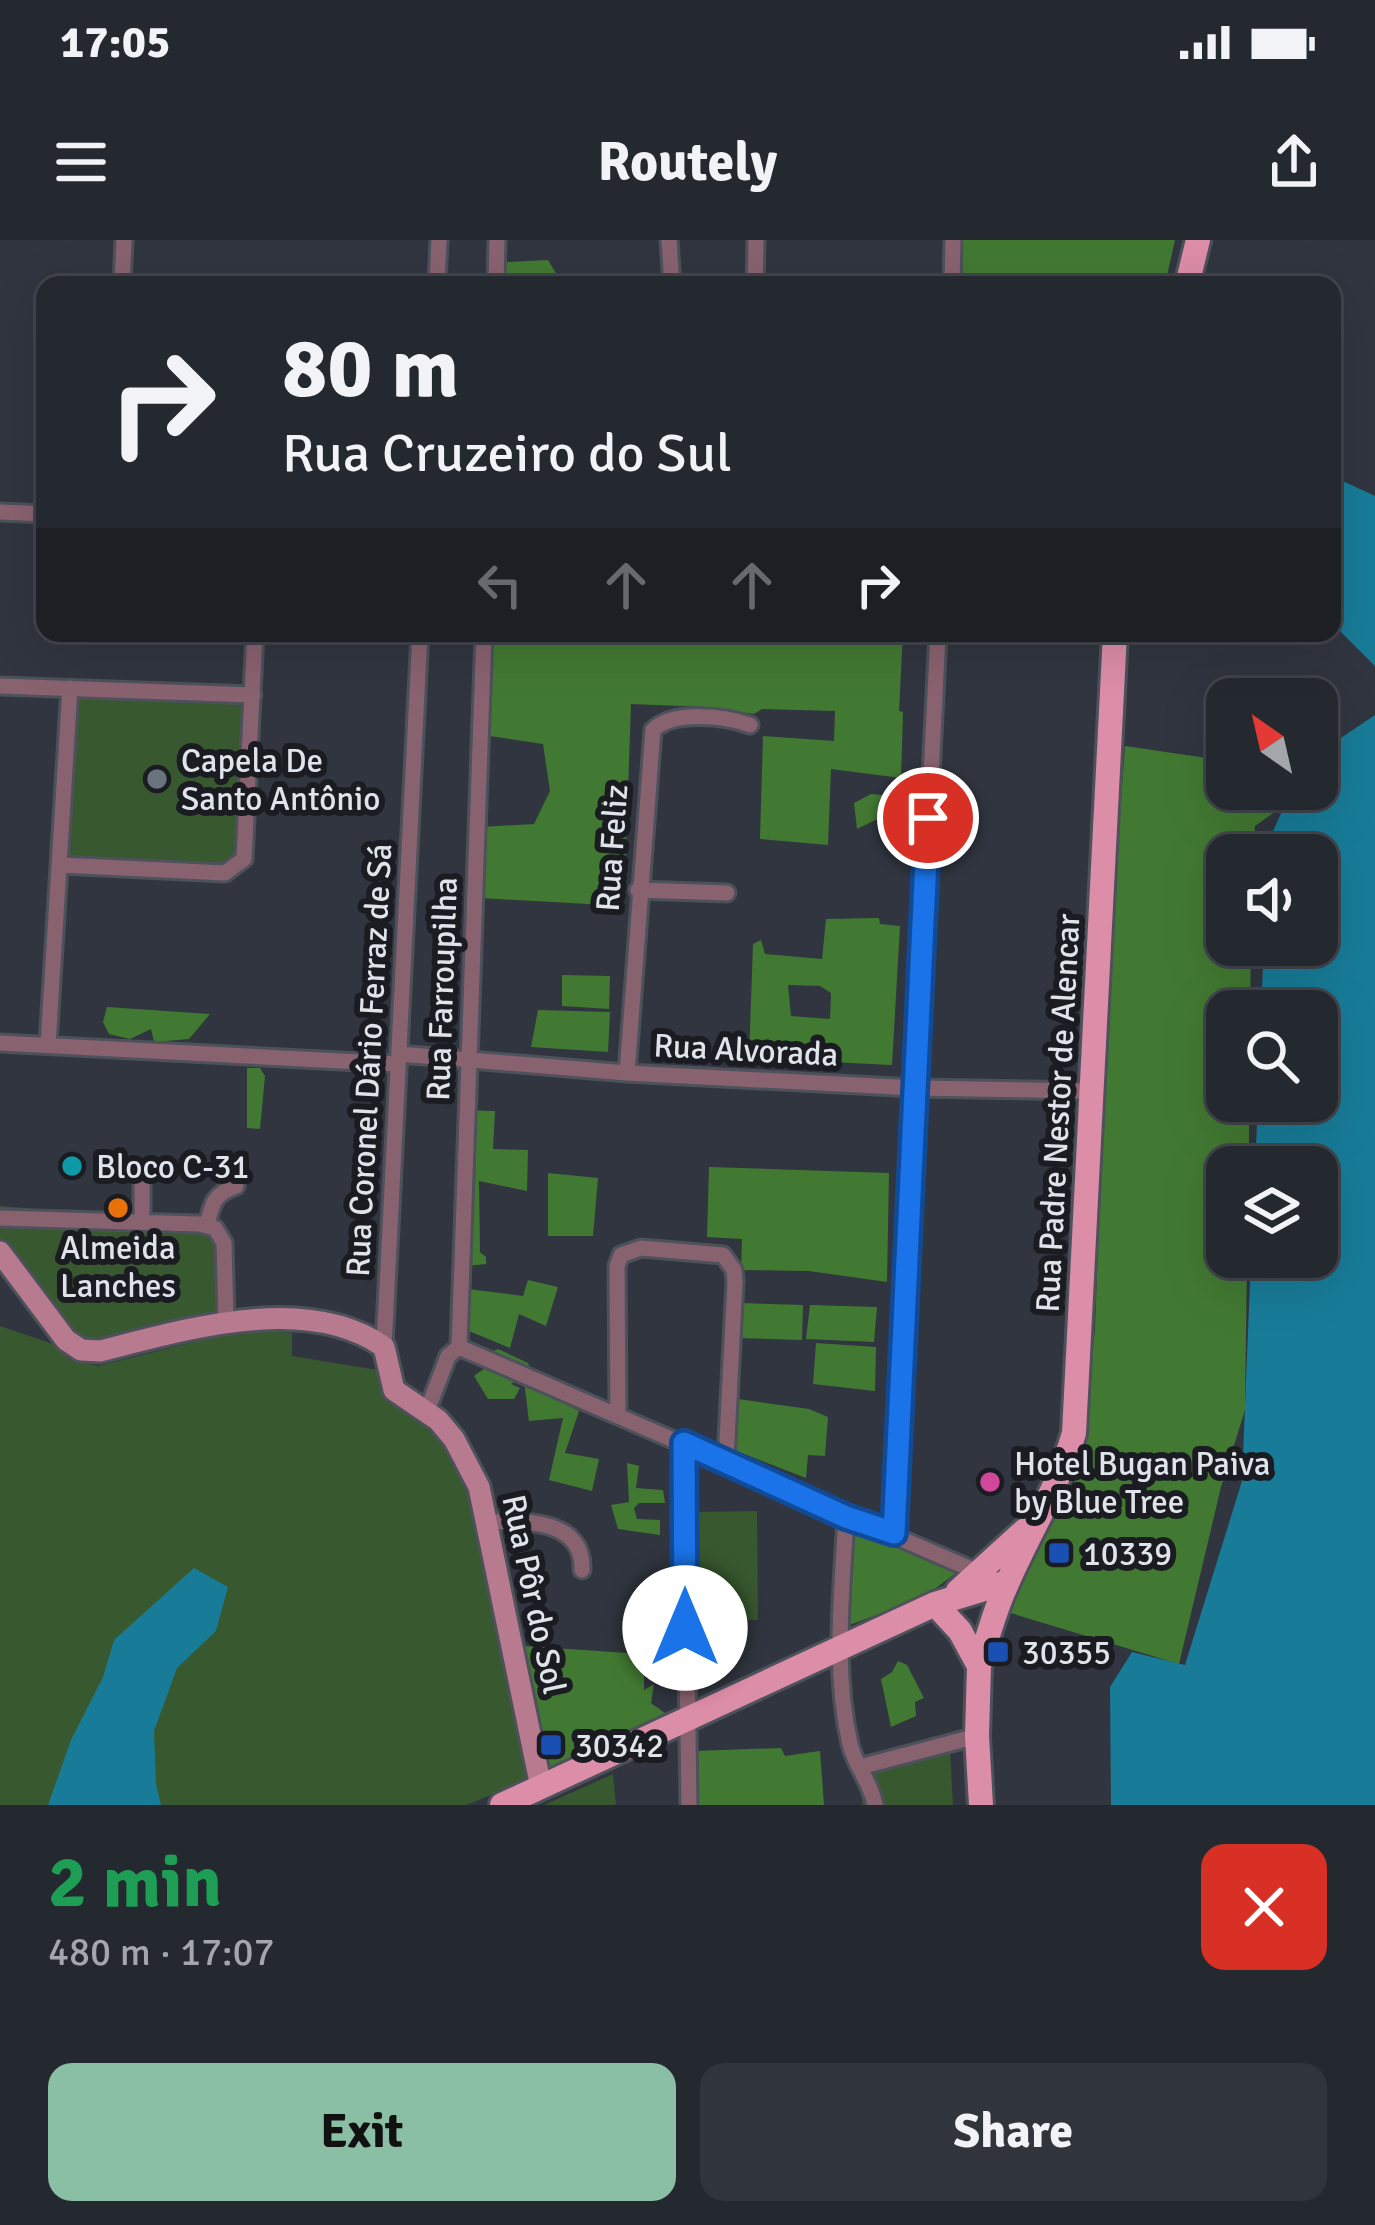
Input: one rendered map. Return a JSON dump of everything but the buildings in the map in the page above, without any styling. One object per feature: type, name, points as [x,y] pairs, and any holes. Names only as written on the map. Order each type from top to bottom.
[{"type":"main road","points":[[1188,276],[1198,240]]},
{"type":"main road","name":"Rua Padre Nestor de Alencar","points":[[981,1805],[979,1666],[1007,1582],[1064,1468],[1076,1416],[1115,642]]},
{"type":"main road","points":[[0,1252],[66,1340],[81,1350],[100,1351],[226,1321],[271,1320],[360,1332],[384,1347]]},
{"type":"main road","name":"Rua Pôr do Sol","points":[[384,1347],[394,1390],[427,1411],[468,1462],[489,1522],[543,1796]]},
{"type":"main road","points":[[502,1805],[543,1796],[686,1720],[935,1604],[980,1573],[1050,1499]]},
{"type":"main road","points":[[935,1604],[1007,1582]]},
{"type":"main road","points":[[935,1604],[960,1631],[979,1666]]},
{"type":"street","points":[[122,276],[124,240]]},
{"type":"street","points":[[438,276],[440,240]]},
{"type":"street","points":[[496,276],[497,240]]},
{"type":"street","points":[[669,240],[671,276]]},
{"type":"street","points":[[755,276],[756,240]]},
{"type":"street","points":[[952,276],[953,240]]},
{"type":"street","points":[[0,512],[36,514]]},
{"type":"street","points":[[61,865],[225,873],[238,866],[244,859],[255,642]]},
{"type":"street","name":"Rua Coronel Dário Ferraz de Sá","points":[[384,1347],[420,642]]},
{"type":"street","name":"Rua Farroupilha","points":[[459,1347],[484,642]]},
{"type":"street","points":[[894,1533],[938,642]]},
{"type":"street","points":[[0,686],[253,695]]},
{"type":"street","points":[[48,1046],[70,688]]},
{"type":"street","name":"Rua Feliz","points":[[627,1073],[653,730],[664,720],[678,717],[750,725]]},
{"type":"street","points":[[638,890],[727,893]]},
{"type":"street","name":"Rua Alvorada","points":[[0,1043],[469,1058],[627,1073],[915,1088],[1090,1091]]},
{"type":"street","points":[[142,1169],[142,1222]]},
{"type":"street","points":[[207,1225],[214,1199],[220,1191],[236,1186]]},
{"type":"street","points":[[0,1217],[207,1225],[221,1234],[224,1243],[226,1321]]},
{"type":"street","points":[[618,1416],[617,1266],[621,1256],[641,1248],[723,1255],[734,1270],[735,1282],[726,1460]]},
{"type":"street","points":[[427,1411],[448,1356],[459,1347],[980,1573]]},
{"type":"street","points":[[684,1443],[688,1805]]},
{"type":"street","points":[[846,1517],[838,1652],[850,1746],[875,1805]]},
{"type":"street","points":[[489,1522],[525,1522],[566,1532],[580,1550],[582,1570]]},
{"type":"street","points":[[860,1767],[977,1736]]},
{"type":"green space","points":[[962,240],[1175,240],[1167,276],[963,276]]},
{"type":"green space","points":[[548,260],[558,276],[501,276],[506,262]]},
{"type":"green space","points":[[488,642],[903,642],[901,778],[831,769],[828,845],[760,839],[763,736],[834,741],[835,711],[762,709],[754,714],[631,704],[624,906],[480,898],[481,827],[534,824],[550,791],[543,744],[484,735]]},
{"type":"green space","points":[[70,688],[253,695],[238,866],[61,865]]},
{"type":"green space","points":[[1125,746],[1206,758],[1206,810],[1278,810],[1255,826],[1254,834],[1206,834],[1206,966],[1251,966],[1250,990],[1206,990],[1206,1122],[1249,1122],[1249,1146],[1206,1146],[1206,1278],[1247,1278],[1245,1410],[1221,1487],[1179,1664],[1004,1611],[1073,1487],[1084,1428],[1095,1329],[1107,990]]},
{"type":"green space","points":[[871,794],[895,796],[894,811],[857,829],[854,803]]},
{"type":"green space","points":[[879,918],[880,924],[900,926],[892,1065],[749,1058],[753,944],[761,940],[765,954],[822,959],[826,919]],"holes":[[[788,985],[820,986],[831,993],[830,1019],[791,1016]]]},
{"type":"green space","points":[[562,975],[610,976],[609,1009],[562,1006]]},
{"type":"green space","points":[[107,1007],[210,1014],[189,1039],[154,1042],[151,1029],[130,1039],[109,1034],[103,1022]]},
{"type":"green space","points":[[538,1010],[610,1012],[608,1052],[531,1047]]},
{"type":"green space","points":[[247,1068],[260,1068],[265,1076],[260,1129],[247,1128]]},
{"type":"green space","points":[[459,1110],[495,1111],[493,1149],[528,1150],[527,1191],[479,1181],[480,1252],[486,1264],[467,1266]]},
{"type":"green space","points":[[709,1167],[889,1173],[887,1282],[809,1271],[741,1270],[742,1239],[707,1237]]},
{"type":"green space","points":[[548,1173],[598,1178],[593,1236],[548,1236]]},
{"type":"green space","points":[[0,1206],[224,1225],[225,1319],[86,1348],[0,1244]]},
{"type":"green space","points":[[528,1280],[558,1287],[546,1326],[519,1314],[510,1348],[464,1329],[468,1289],[523,1296]]},
{"type":"green space","points":[[738,1303],[803,1305],[802,1340],[737,1338]]},
{"type":"green space","points":[[810,1305],[877,1307],[874,1342],[806,1339]]},
{"type":"green space","points":[[0,1326],[53,1344],[69,1359],[98,1366],[246,1329],[292,1333],[292,1356],[378,1370],[390,1396],[438,1430],[467,1477],[533,1777],[467,1805],[0,1805]]},
{"type":"green space","points":[[816,1343],[876,1347],[875,1391],[813,1384]]},
{"type":"green space","points":[[498,1349],[528,1363],[531,1371],[511,1384],[520,1388],[514,1399],[488,1399],[474,1376],[495,1361],[489,1353]]},
{"type":"green space","points":[[524,1381],[579,1411],[565,1453],[599,1459],[592,1491],[549,1480],[563,1418],[529,1421]]},
{"type":"green space","points":[[738,1399],[809,1409],[828,1417],[825,1456],[808,1455],[806,1478],[734,1450]]},
{"type":"green space","points":[[627,1463],[639,1466],[636,1488],[663,1490],[665,1503],[639,1503],[634,1508],[637,1519],[660,1520],[660,1535],[618,1529],[611,1505],[629,1502]]},
{"type":"green space","points":[[757,1511],[758,1620],[692,1621],[691,1512]]},
{"type":"green space","points":[[850,1524],[960,1570],[924,1597],[847,1626]]},
{"type":"green space","points":[[691,1631],[707,1636],[707,1645],[729,1653],[717,1654],[715,1681],[690,1689]]},
{"type":"green space","points":[[523,1646],[628,1653],[644,1673],[644,1690],[654,1684],[651,1703],[669,1716],[544,1777]]},
{"type":"green space","points":[[898,1661],[907,1665],[924,1698],[915,1702],[916,1716],[891,1727],[881,1679]]},
{"type":"green space","points":[[781,1748],[785,1756],[820,1751],[824,1805],[696,1805],[694,1751]]},
{"type":"green space","points":[[950,1751],[953,1805],[862,1805],[872,1772]]},
{"type":"green space","points":[[613,1774],[616,1805],[544,1805]]},
{"type":"water","points":[[1341,480],[1375,496],[1375,666],[1341,632]]},
{"type":"water","points":[[1375,715],[1375,1805],[1111,1805],[1110,1687],[1132,1652],[1185,1665],[1242,1481],[1250,1278],[1338,1278],[1338,1146],[1256,1146],[1257,1122],[1338,1122],[1338,990],[1262,990],[1263,966],[1338,966],[1338,834],[1273,834],[1282,810],[1338,810],[1338,740]]},
{"type":"water","points":[[194,1568],[228,1587],[216,1631],[177,1668],[154,1731],[161,1805],[48,1805],[114,1640]]},
{"type":"place","name":"Capela De Santo Antônio","points":[[157,779]]},
{"type":"place","name":"Bloco C-31","points":[[72,1166]]},
{"type":"place","name":"Almeida Lanches","points":[[118,1208]]},
{"type":"place","name":"Hotel Bugan Paiva by Blue Tree","points":[[990,1482]]},
{"type":"place","name":"10339","points":[[1059,1553]]},
{"type":"place","name":"30355","points":[[998,1652]]},
{"type":"place","name":"30342","points":[[551,1745]]},
{"type":"route","points":[[685,1628],[684,1443],[846,1517],[894,1533],[928,818]]}]
